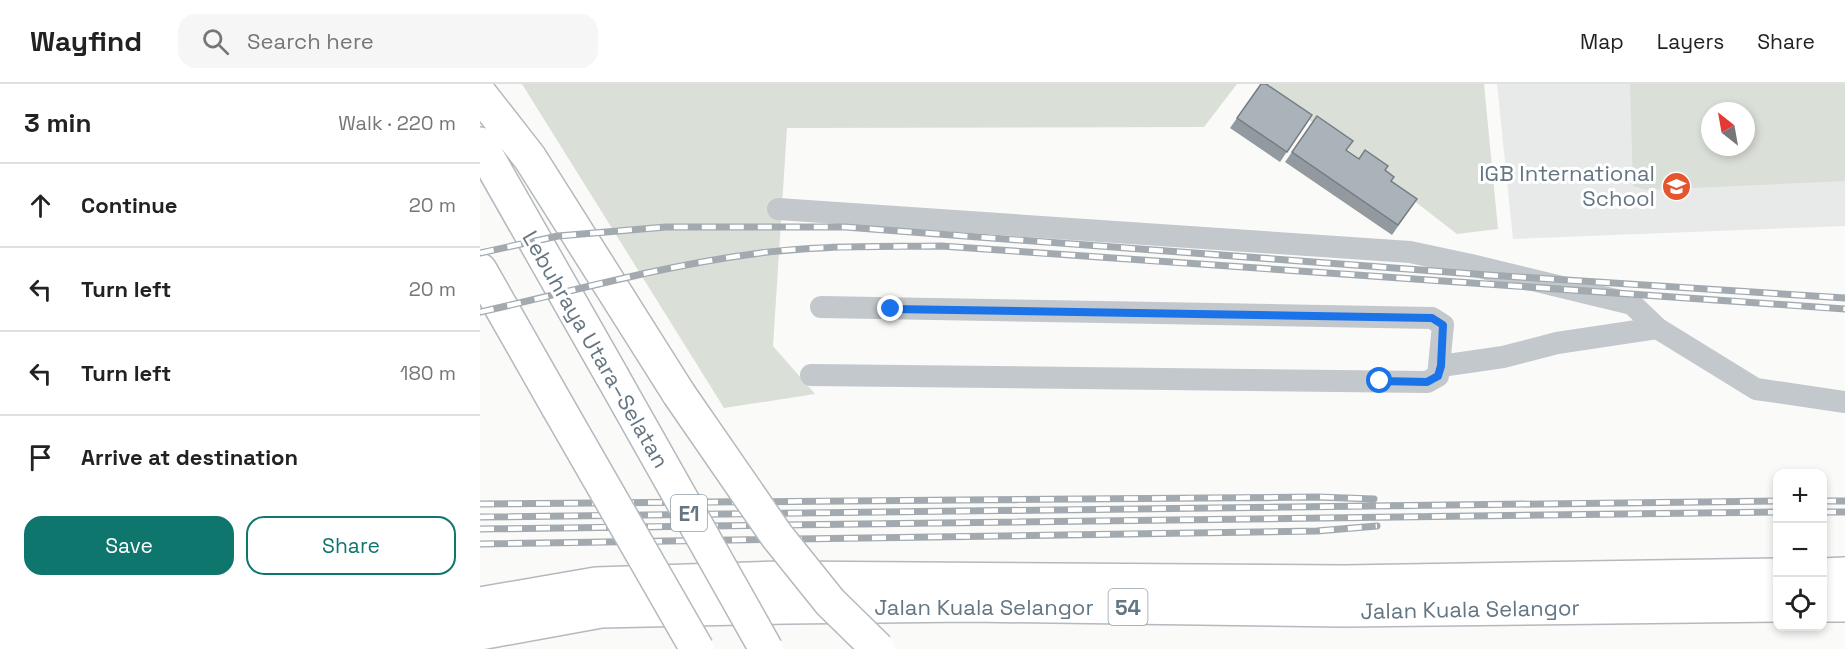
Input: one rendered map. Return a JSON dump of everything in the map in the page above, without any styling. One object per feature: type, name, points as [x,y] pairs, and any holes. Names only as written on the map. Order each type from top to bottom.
[{"type":"highway","points":[[480,94],[530,158],[679,394],[777,536],[830,602],[878,649]]},
{"type":"highway","name":"Lebuhraya Utara–Selatan","points":[[480,144],[766,649]]},
{"type":"highway","points":[[480,270],[697,649]]},
{"type":"highway","points":[[1827,575],[1845,574]]},
{"type":"highway","name":"Jalan Kuala Selangor","points":[[480,604],[596,584],[781,578],[1345,582],[1773,575]]},
{"type":"highway","points":[[1827,605],[1845,604]]},
{"type":"highway","name":"Jalan Kuala Selangor","points":[[480,633],[601,611],[763,607],[970,605],[1344,610],[1773,605]]},
{"type":"street","points":[[778,209],[1410,252],[1632,304],[1657,328],[1756,389],[1845,402]]},
{"type":"street","points":[[812,375],[1427,382],[1438,376],[1441,366],[1443,325],[1432,318],[821,308]]},
{"type":"street","points":[[1441,366],[1503,357],[1557,343],[1657,328]]},
{"type":"shaded area","points":[[522,84],[1237,84],[1204,127],[787,128],[773,346],[815,394],[724,408]]},
{"type":"shaded area","points":[[1263,84],[1484,84],[1498,229],[1457,234]]},
{"type":"shaded area","name":"IGB International School","points":[[1497,84],[1845,84],[1845,226],[1513,239]]},
{"type":"shaded area","points":[[1630,84],[1845,84],[1845,181],[1647,190],[1633,186]]},
{"type":"building","points":[[1261,84],[1266,84],[1312,115],[1287,152],[1237,118]]},
{"type":"building","points":[[1317,116],[1353,141],[1346,150],[1359,159],[1365,150],[1388,166],[1385,170],[1394,177],[1391,181],[1417,199],[1398,225],[1292,152]]},
{"type":"railway","points":[[480,253],[558,236],[666,227],[845,227],[1488,275],[1845,298]]},
{"type":"railway","points":[[480,312],[650,272],[753,254],[823,248],[941,246],[1845,309]]},
{"type":"railway","points":[[480,504],[1317,497],[1374,499]]},
{"type":"railway","points":[[480,517],[1773,501]]},
{"type":"railway","points":[[1827,501],[1845,501]]},
{"type":"railway","points":[[480,529],[1773,512]]},
{"type":"railway","points":[[1827,512],[1845,512]]},
{"type":"railway","points":[[480,544],[1317,531],[1377,526]]},
{"type":"place","name":"IGB International School","points":[[1676,186]]},
{"type":"route","points":[[891,309],[1432,318],[1443,325],[1441,366],[1438,376],[1427,382],[1380,381]]}]
